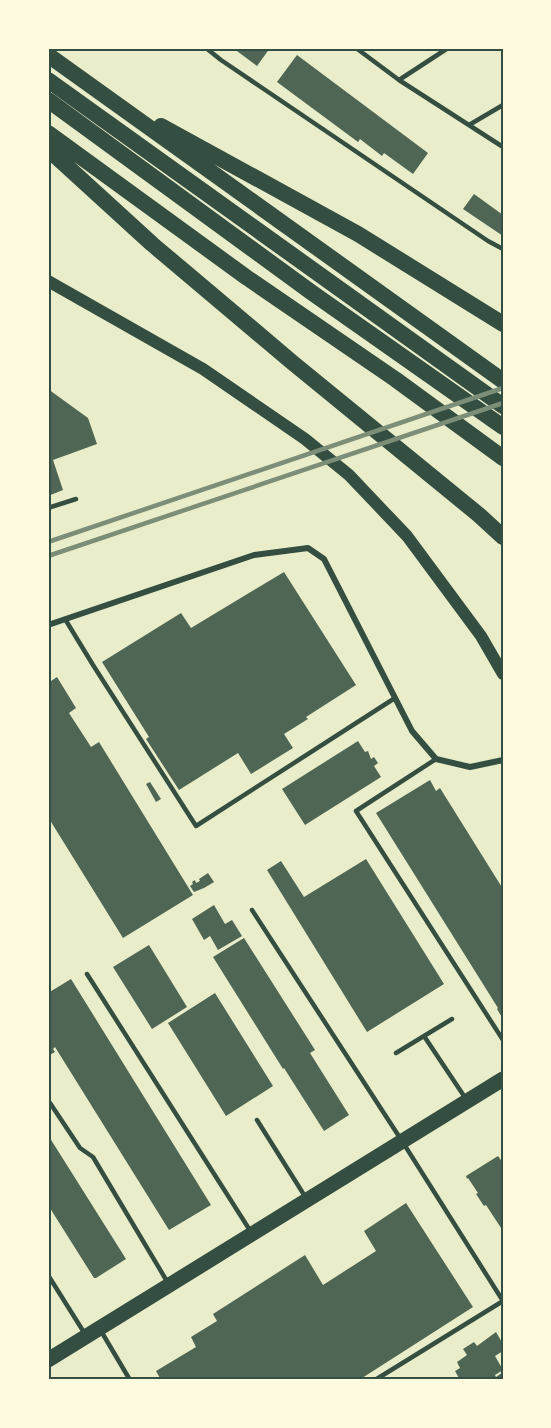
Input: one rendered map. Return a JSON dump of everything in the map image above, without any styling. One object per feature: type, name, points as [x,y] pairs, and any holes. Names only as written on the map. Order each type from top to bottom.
[{"type":"highway","points":[[48,55],[503,381]]},
{"type":"highway","points":[[48,80],[503,406]]},
{"type":"highway","points":[[95,90],[358,234],[503,324]]},
{"type":"highway","points":[[48,100],[311,292],[503,427]]},
{"type":"highway","points":[[48,133],[246,277],[395,379],[503,458]]},
{"type":"highway","points":[[48,149],[152,244],[503,537]]},
{"type":"main road","points":[[48,281],[203,369],[305,439],[349,475],[407,536],[481,636],[503,674]]},
{"type":"main road","points":[[48,1360],[467,1101],[501,1084]]},
{"type":"street","points":[[48,625],[254,555],[308,548],[324,559],[412,731],[436,759],[470,767],[503,760]]},
{"type":"lane","points":[[206,48],[220,60],[503,249]]},
{"type":"lane","points":[[356,48],[399,80],[503,147]]},
{"type":"lane","points":[[399,80],[448,48]]},
{"type":"lane","points":[[470,125],[503,105]]},
{"type":"lane","points":[[48,508],[76,499]]},
{"type":"lane","points":[[65,619],[196,826],[395,698]]},
{"type":"lane","points":[[436,759],[356,811],[503,1040]]},
{"type":"lane","points":[[252,909],[503,1301],[375,1380]]},
{"type":"lane","points":[[87,974],[252,1234]]},
{"type":"lane","points":[[396,1053],[452,1018]]},
{"type":"lane","points":[[424,1036],[467,1101]]},
{"type":"lane","points":[[50,1103],[80,1148],[93,1157],[169,1286]]},
{"type":"lane","points":[[257,1120],[308,1200]]},
{"type":"lane","points":[[48,1275],[86,1337]]},
{"type":"lane","points":[[100,1328],[130,1380]]},
{"type":"building","points":[[233,48],[270,48],[257,66]]},
{"type":"building","points":[[297,55],[428,153],[413,174],[384,153],[382,156],[360,139],[358,142],[277,82]]},
{"type":"building","points":[[474,194],[503,215],[503,236],[463,209]]},
{"type":"building","points":[[48,389],[88,418],[97,444],[53,460],[63,490],[48,496]]},
{"type":"building","points":[[284,572],[356,685],[284,734],[293,748],[251,774],[238,753],[179,790],[146,739],[149,737],[102,662],[181,613],[191,628]]},
{"type":"building","points":[[57,677],[76,708],[69,713],[91,747],[99,742],[193,895],[123,938],[48,817],[48,683]]},
{"type":"building","points":[[358,741],[365,752],[368,751],[371,759],[374,757],[378,763],[374,766],[381,777],[305,825],[282,789]]},
{"type":"building","points":[[430,780],[436,791],[440,788],[503,889],[503,1019],[376,813]]},
{"type":"building","points":[[150,782],[161,799],[156,802],[146,784]]},
{"type":"building","points":[[366,859],[444,984],[367,1032],[267,870],[281,861],[304,897]]},
{"type":"building","points":[[208,873],[214,882],[194,892],[190,886],[192,882],[200,881],[199,879]]},
{"type":"building","points":[[214,905],[225,924],[232,920],[242,936],[218,950],[210,936],[204,940],[192,919]]},
{"type":"building","points":[[244,938],[315,1050],[310,1053],[349,1115],[324,1131],[213,957]]},
{"type":"building","points":[[149,945],[187,1007],[152,1029],[113,967]]},
{"type":"building","points":[[71,979],[211,1205],[169,1230],[55,1047],[53,1049],[55,1052],[48,1056],[48,993]]},
{"type":"building","points":[[215,993],[273,1086],[226,1116],[168,1023]]},
{"type":"building","points":[[48,1135],[126,1259],[96,1278],[48,1205]]},
{"type":"building","points":[[498,1156],[503,1163],[503,1231],[486,1205],[484,1206],[466,1176]]},
{"type":"building","points":[[406,1203],[473,1307],[359,1380],[161,1380],[156,1371],[196,1347],[191,1337],[217,1321],[213,1314],[305,1255],[323,1285],[376,1251],[364,1231]]},
{"type":"building","points":[[496,1332],[503,1344],[503,1351],[495,1356],[503,1370],[495,1375],[496,1377],[503,1372],[503,1380],[460,1380],[455,1371],[460,1368],[457,1362],[467,1355],[463,1349],[474,1342],[477,1346]]},
{"type":"railway","points":[[48,542],[503,388]]},
{"type":"railway","points":[[48,556],[503,403]]}]
